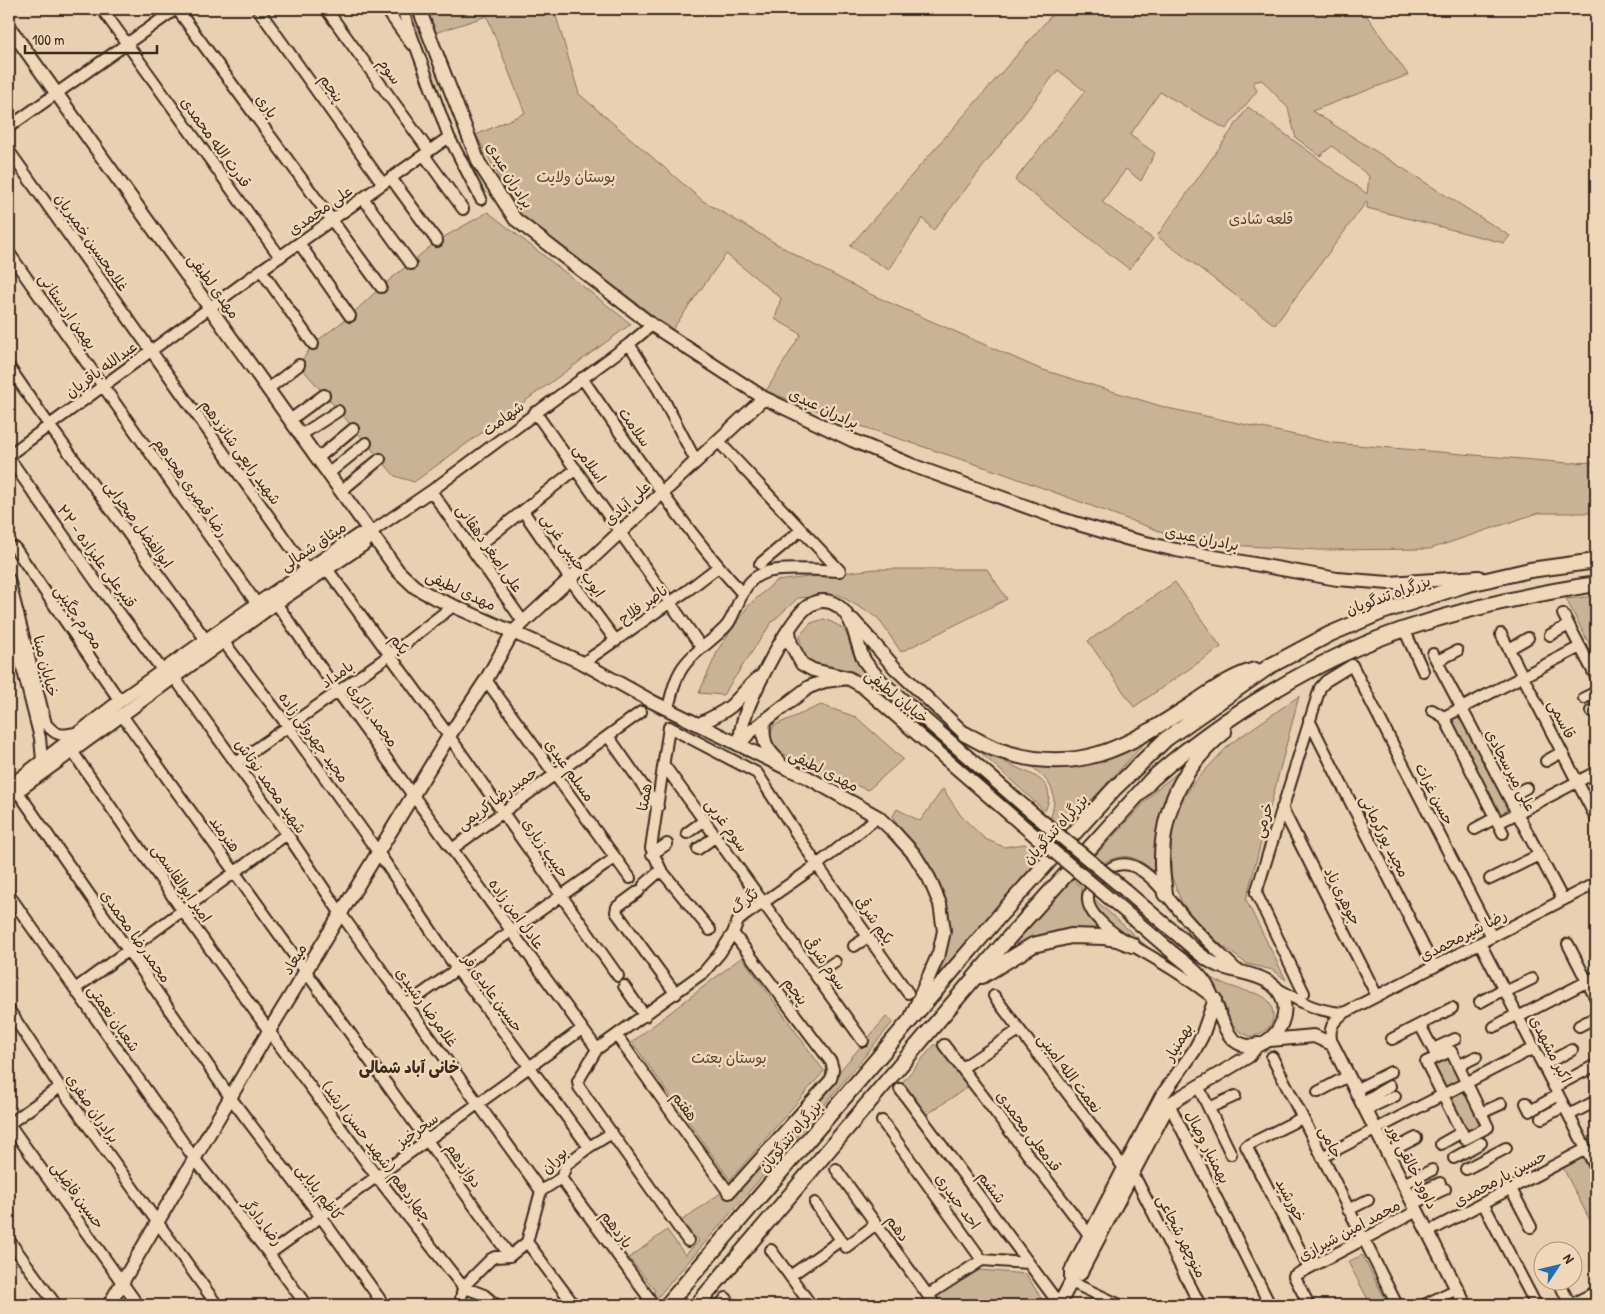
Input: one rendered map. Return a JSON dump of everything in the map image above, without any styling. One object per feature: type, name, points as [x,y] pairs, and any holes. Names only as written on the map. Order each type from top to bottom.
[{"type":"highway","name":"بزرگراه تندگویان","points":[[667,1305],[1001,914],[1132,770],[1166,739],[1270,666],[1330,634],[1382,612],[1465,585],[1530,570],[1596,562]]},
{"type":"highway","points":[[697,1305],[1004,943],[1152,779],[1176,758],[1233,718],[1299,676],[1321,664],[1404,629],[1487,605],[1596,584]]},
{"type":"highway","points":[[965,734],[994,748],[1041,760],[1067,761],[1092,757],[1112,750],[1149,731],[1230,680],[1249,671],[1270,666]]},
{"type":"highway","points":[[1166,894],[1162,864],[1163,840],[1172,801],[1182,781],[1190,768],[1219,737],[1299,676]]},
{"type":"highway","points":[[973,981],[1033,945],[1071,936],[1089,935],[1104,937],[1117,939],[1132,945]]},
{"type":"main road","name":"برادران عبدی","points":[[419,9],[479,163],[515,219],[652,325],[764,398],[852,440],[914,466],[1058,518],[1129,540],[1329,577],[1389,583],[1460,579],[1530,570]]},
{"type":"main road","name":"مهدی لطیفی","points":[[9,27],[398,571],[415,588],[583,663],[739,745],[843,796],[878,817],[914,854],[929,878],[940,904],[944,931],[939,953],[910,1019]]},
{"type":"main road","name":"علی آبادی","points":[[513,632],[764,398]]},
{"type":"main road","name":"میثاق شمالی","points":[[168,674],[206,640],[257,604],[359,535],[371,532]]},
{"type":"main road","name":"میثاق شمالی","points":[[12,792],[45,765],[80,732],[120,708],[168,674],[224,641],[276,603],[364,544],[371,532]]},
{"type":"main road","points":[[739,745],[743,721],[762,676],[797,616],[809,605],[827,601],[834,603],[847,613],[895,668],[965,734]]},
{"type":"main road","name":"خیابان لطیفی","points":[[847,613],[861,652],[872,671],[888,687],[1024,806],[1206,960],[1239,972]]},
{"type":"main road","name":"خیابان لطیفی","points":[[788,631],[791,644],[802,664],[813,670],[848,678],[862,686],[1021,824],[1194,970],[1215,999]]},
{"type":"main road","name":"میعاد","points":[[109,1305],[156,1222],[306,970],[449,736],[486,680],[513,632]]},
{"type":"main road","points":[[699,724],[715,717],[732,705],[748,687],[762,676]]},
{"type":"main road","points":[[739,745],[764,721],[809,686],[848,678]]},
{"type":"main road","name":"میثاق شمالی","points":[[45,765],[72,752],[120,708]]},
{"type":"main road","points":[[764,721],[763,734],[768,751],[786,768]]},
{"type":"main road","points":[[1165,1101],[1198,1086],[1249,1056],[1279,1031],[1283,1021],[1284,1006],[1278,989],[1263,979],[1239,972]]},
{"type":"main road","points":[[1215,999],[1228,1034],[1234,1041],[1244,1045],[1314,1036],[1332,1044]]},
{"type":"main road","name":"بهمنیار","points":[[1165,1101],[1194,1051],[1209,1019],[1215,999]]},
{"type":"main road","name":"داوود خالقی پور","points":[[1332,1044],[1465,1305]]},
{"type":"main road","name":"بهمنیار وصال","points":[[1059,1304],[1070,1282],[1071,1271],[1124,1168],[1165,1101]]},
{"type":"main road","name":"بهمنیار وصال","points":[[1070,1282],[1079,1276],[1165,1101]]},
{"type":"street","name":"قدرت الله محمدی","points":[[102,9],[280,257]]},
{"type":"street","points":[[9,127],[177,9]]},
{"type":"street","name":"یاری","points":[[177,9],[332,220]]},
{"type":"street","name":"پنجم","points":[[258,9],[387,181]]},
{"type":"street","name":"سوم","points":[[326,9],[427,153],[463,209]]},
{"type":"street","points":[[386,9],[419,55]]},
{"type":"street","points":[[402,9],[449,137],[481,199]]},
{"type":"street","name":"علی محمدی","points":[[210,308],[449,137]]},
{"type":"street","name":"غلامحسین خمیریان","points":[[9,151],[150,351]]},
{"type":"street","points":[[387,181],[437,241]]},
{"type":"street","points":[[363,198],[411,264]]},
{"type":"street","points":[[332,220],[381,287]]},
{"type":"street","points":[[299,244],[350,316]]},
{"type":"street","name":"بهمن اردستانی","points":[[9,253],[102,387]]},
{"type":"street","points":[[261,270],[313,344]]},
{"type":"street","name":"عبدالله باقریان","points":[[9,456],[210,308]]},
{"type":"street","name":"شهامت","points":[[371,532],[431,491],[652,325]]},
{"type":"street","points":[[629,344],[658,389],[696,461]]},
{"type":"street","name":"شهید رابعی شانزدهم","points":[[150,351],[307,570]]},
{"type":"street","points":[[268,389],[299,365]]},
{"type":"street","name":"ابوالفضل صحرایی","points":[[9,367],[49,425],[206,640]]},
{"type":"street","name":"سلامت","points":[[582,378],[662,493],[718,567],[742,593]]},
{"type":"street","name":"رضا قیصری هجدهم","points":[[102,387],[257,604]]},
{"type":"street","points":[[290,420],[324,395]]},
{"type":"street","points":[[301,435],[338,411]]},
{"type":"street","name":"اسلامی","points":[[535,412],[702,648]]},
{"type":"street","points":[[318,458],[353,429]]},
{"type":"street","points":[[668,708],[675,682],[686,663],[727,624],[747,584],[763,573],[777,571],[840,571],[718,440]]},
{"type":"street","points":[[329,473],[366,443]]},
{"type":"street","name":"قنبرعلی علیزاده - ۲۲","points":[[9,456],[97,583],[168,674]]},
{"type":"street","points":[[341,491],[380,459]]},
{"type":"street","points":[[473,550],[576,469]]},
{"type":"street","name":"علی اصغر دهقانی","points":[[431,491],[524,623]]},
{"type":"street","name":"ایوب حبیبی غربی","points":[[523,511],[616,641]]},
{"type":"street","points":[[760,564],[801,530]]},
{"type":"street","name":"محرم چگینی","points":[[16,548],[120,708]]},
{"type":"street","name":"ناصر فلاح","points":[[583,663],[670,603],[718,567]]},
{"type":"street","name":"یکم","points":[[327,569],[449,736]]},
{"type":"street","name":"خیابان مینا","points":[[9,579],[46,724],[56,734],[64,736],[80,732]]},
{"type":"street","name":"محمد ذاکری","points":[[276,603],[413,796]]},
{"type":"street","name":"بامداد","points":[[236,763],[338,692],[453,606]]},
{"type":"street","points":[[1563,614],[1596,677]]},
{"type":"street","name":"خیابان مینا","points":[[9,616],[45,765]]},
{"type":"street","points":[[1550,635],[1569,625]]},
{"type":"street","points":[[1404,629],[1423,671]]},
{"type":"street","name":"قاسمی","points":[[1501,634],[1596,818]]},
{"type":"street","points":[[1509,649],[1528,638]]},
{"type":"street","name":"مجید جهروتی زاده","points":[[224,641],[288,726],[378,852]]},
{"type":"street","points":[[1444,717],[1580,646]]},
{"type":"street","name":"علی میرسجادی","points":[[1457,652],[1435,658],[1563,900]]},
{"type":"street","name":"خرمی","points":[[1304,993],[1256,893],[1320,688],[1326,681],[1352,665]]},
{"type":"street","name":"حسن غرات","points":[[1352,665],[1492,937]]},
{"type":"street","name":"شهید محمد نوتاش","points":[[168,674],[236,763],[341,914]]},
{"type":"street","name":"مسلم عبدی","points":[[486,680],[630,878]]},
{"type":"street","points":[[1584,698],[1596,692]]},
{"type":"street","name":"هنرمند","points":[[120,708],[234,872],[306,970]]},
{"type":"street","points":[[1432,710],[1444,717],[1503,833]]},
{"type":"street","name":"حمیدرضا کریمی","points":[[452,849],[641,712]]},
{"type":"street","name":"مجید پورکرمانی","points":[[1309,720],[1434,966]]},
{"type":"street","name":"همتا","points":[[652,854],[650,842],[658,807],[669,727],[732,759]]},
{"type":"street","name":"حبیب زیاری","points":[[449,736],[618,976]]},
{"type":"street","points":[[608,736],[658,807]]},
{"type":"street","points":[[732,759],[739,745]]},
{"type":"street","name":"امیر ابوالقاسمی","points":[[72,752],[269,1032]]},
{"type":"street","points":[[1546,761],[1562,752]]},
{"type":"street","name":"یکم شرقی","points":[[732,759],[754,770],[760,776],[817,865],[908,993]]},
{"type":"street","name":"سوم غربی","points":[[664,765],[764,902]]},
{"type":"street","points":[[1474,829],[1517,812],[1596,772]]},
{"type":"street","points":[[1508,797],[1526,788]]},
{"type":"street","name":"محمدرضا محمدی","points":[[12,792],[127,950],[230,1097]]},
{"type":"street","name":"عادل امن زاده","points":[[413,796],[597,1050]]},
{"type":"street","name":"جوهری ناد","points":[[1282,808],[1377,996]]},
{"type":"street","name":"تگرگ","points":[[617,1036],[704,972],[733,933],[738,921],[817,865],[878,817]]},
{"type":"street","points":[[687,833],[705,820]]},
{"type":"street","points":[[75,989],[287,834]]},
{"type":"street","points":[[698,849],[716,836]]},
{"type":"street","points":[[667,844],[652,854],[661,870],[710,930]]},
{"type":"street","name":"حسین عابدی‌ فر","points":[[378,852],[457,969],[589,1147]]},
{"type":"street","points":[[1490,879],[1539,855]]},
{"type":"street","points":[[406,1005],[615,858]]},
{"type":"street","points":[[1215,999],[1164,964],[1132,945],[1101,922],[1093,913],[1088,902],[1088,892],[1106,869],[1123,864],[1141,870],[1239,972]]},
{"type":"street","points":[[661,870],[642,888],[617,907],[616,912],[676,994]]},
{"type":"street","name":"رضا شیرمحمدی","points":[[1344,1013],[1596,883]]},
{"type":"street","name":"شعبان نعمتی","points":[[9,895],[194,1158]]},
{"type":"street","name":"سوم شرقی","points":[[764,902],[863,1041]]},
{"type":"street","name":"غلامرضا رشیدی","points":[[341,914],[541,1191]]},
{"type":"street","name":"پنجم","points":[[729,1193],[831,1079],[833,1069],[831,1062],[733,933]]},
{"type":"street","points":[[854,946],[868,937]]},
{"type":"street","name":"اکبر مشهدی","points":[[1480,943],[1596,1168]]},
{"type":"street","points":[[1568,944],[1592,979],[1596,1000]]},
{"type":"street","points":[[816,975],[835,962]]},
{"type":"street","name":"دوازدهم","points":[[306,970],[510,1256]]},
{"type":"street","points":[[1480,1002],[1532,979]]},
{"type":"street","points":[[1494,1027],[1592,979]]},
{"type":"street","points":[[624,986],[645,1016]]},
{"type":"street","points":[[1278,989],[1316,1009],[1344,1013]]},
{"type":"street","name":"نعمت الله امینی","points":[[994,996],[1124,1168]]},
{"type":"street","points":[[1392,1039],[1452,1008]]},
{"type":"street","name":"برادران صفری","points":[[9,1010],[60,1087],[217,1305]]},
{"type":"street","points":[[1332,1044],[1330,1032],[1333,1023],[1344,1013]]},
{"type":"street","points":[[1579,1026],[1596,1018]]},
{"type":"street","points":[[1420,1025],[1435,1053]]},
{"type":"street","name":"سحرخیز","points":[[269,1254],[582,1029]]},
{"type":"street","points":[[962,1068],[1019,1030]]},
{"type":"street","name":"چهاردهم (شهید حسن ارشد)","points":[[269,1032],[376,1177],[463,1287]]},
{"type":"street","points":[[617,1036],[597,1050],[578,1084],[688,1241]]},
{"type":"street","name":"هفتم","points":[[617,1036],[729,1193]]},
{"type":"street","points":[[1435,1053],[1451,1051],[1488,1127],[1465,1139],[1426,1062],[1435,1053],[1455,1039]]},
{"type":"street","name":"قدمعلی محمدی","points":[[944,1045],[1090,1236]]},
{"type":"street","points":[[1322,1157],[1534,1048]]},
{"type":"street","points":[[1543,1064],[1572,1050]]},
{"type":"street","name":"جامی","points":[[1272,1057],[1397,1305]]},
{"type":"street","points":[[1458,1066],[1476,1057]]},
{"type":"street","points":[[1526,1103],[1530,1111],[1556,1091],[1596,1065]]},
{"type":"street","points":[[1355,1090],[1391,1072]]},
{"type":"street","points":[[1318,1092],[1348,1076]]},
{"type":"street","points":[[1198,1086],[1231,1154]]},
{"type":"street","points":[[9,1124],[60,1087]]},
{"type":"street","name":"ششم","points":[[900,1089],[1059,1304]]},
{"type":"street","points":[[1363,1106],[1392,1091]]},
{"type":"street","points":[[1210,1108],[1235,1096]]},
{"type":"street","name":"کاظم بابایی","points":[[230,1097],[321,1217],[384,1305]]},
{"type":"street","name":"بهمنیار وصال","points":[[1165,1101],[1270,1305]]},
{"type":"street","points":[[1542,1118],[1596,1101]]},
{"type":"street","points":[[1481,1113],[1501,1104]]},
{"type":"street","name":"خورشید","points":[[1302,1118],[1246,1146],[1309,1268]]},
{"type":"street","name":"احد حیدری","points":[[882,1121],[982,1260]]},
{"type":"street","name":"حسین فاضلی","points":[[9,1124],[138,1305]]},
{"type":"street","points":[[1441,1144],[1462,1132]]},
{"type":"street","name":"بوران","points":[[527,1242],[541,1191],[561,1178],[567,1164],[589,1147],[612,1133]]},
{"type":"street","points":[[1476,1133],[1488,1156]]},
{"type":"street","points":[[1387,1152],[1416,1138]]},
{"type":"street","points":[[1454,1158],[1481,1143]]},
{"type":"street","points":[[1466,1170],[1488,1156],[1506,1148]]},
{"type":"street","name":"حسین یارمحمدی","points":[[1428,1232],[1586,1149]]},
{"type":"street","name":"رضا دادگر","points":[[194,1158],[306,1305]]},
{"type":"street","name":"دهم","points":[[836,1169],[935,1305]]},
{"type":"street","points":[[1403,1184],[1432,1170]]},
{"type":"street","name":"یازدهم","points":[[561,1178],[649,1298]]},
{"type":"street","name":"منوچهر شجاعی","points":[[1137,1181],[1200,1305]]},
{"type":"street","name":"محمد امین شیرازی","points":[[1309,1305],[1294,1276],[1363,1240],[1413,1204],[1442,1186]]},
{"type":"street","points":[[1511,1189],[1531,1227]]},
{"type":"street","points":[[1348,1210],[1368,1200]]},
{"type":"street","points":[[815,1203],[846,1246],[876,1224]]},
{"type":"street","points":[[1483,1203],[1536,1305]]},
{"type":"street","points":[[9,1240],[56,1305]]},
{"type":"street","points":[[790,1276],[841,1240]]},
{"type":"street","points":[[460,1305],[463,1287],[492,1259],[510,1256],[527,1242],[574,1305]]},
{"type":"street","points":[[771,1250],[811,1305]]},
{"type":"street","points":[[928,1295],[982,1260],[1029,1262]]},
{"type":"street","points":[[1070,1282],[1120,1305]]},
{"type":"street","points":[[463,1287],[484,1295],[496,1305]]},
{"type":"street","points":[[1424,1305],[1457,1289]]},
{"type":"street","points":[[1564,1292],[1570,1305],[1596,1292]]},
{"type":"green space","name":"بوستان ولایت","points":[[425,9],[554,9],[579,94],[703,201],[801,258],[870,294],[1040,369],[1167,408],[1333,443],[1569,463],[1596,462],[1596,513],[1538,513],[1430,549],[1319,550],[1192,543],[1002,473],[834,417],[766,391],[801,334],[775,319],[781,298],[726,254],[672,330],[520,214],[476,135],[525,113],[487,16],[435,33]]},
{"type":"green space","name":"قلعه شادی","points":[[1057,9],[1362,9],[1408,75],[1312,111],[1510,236],[1504,243],[1367,208],[1367,201],[1275,325],[1157,236],[1248,107],[1367,194],[1369,176],[1332,146],[1320,156],[1296,138],[1288,108],[1262,80],[1253,82],[1257,91],[1226,129],[1160,92],[1130,135],[1155,153],[1141,181],[1126,169],[1102,202],[1153,239],[1129,269],[1015,180],[1085,91],[1058,70],[933,231],[923,218],[889,270],[850,246]]},
{"type":"green space","points":[[488,212],[631,324],[414,482],[395,476],[299,365],[313,344],[350,316],[381,287],[437,241]]},
{"type":"green space","points":[[875,569],[987,569],[1007,599],[901,652],[878,618],[839,595],[798,598],[772,622],[723,695],[699,693],[719,648],[749,605],[776,581]]},
{"type":"green space","points":[[1175,582],[1221,647],[1134,707],[1088,641]]},
{"type":"green space","points":[[1596,596],[1596,657],[1566,599]]},
{"type":"green space","points":[[824,619],[844,631],[856,660],[872,682],[856,673],[821,666],[808,660],[801,646],[800,635],[811,623]]},
{"type":"green space","points":[[1299,696],[1246,900],[1286,980],[1273,970],[1247,964],[1220,944],[1182,903],[1171,875],[1171,838],[1177,808],[1194,782],[1230,744]]},
{"type":"green space","points":[[821,705],[856,717],[903,759],[868,790],[816,770],[778,751],[770,739],[773,726]]},
{"type":"green space","points":[[1462,714],[1511,809],[1497,816],[1448,722]]},
{"type":"green space","points":[[1140,742],[1143,745],[1063,830],[1050,820],[1054,802],[1052,789],[1044,777],[1030,765],[1052,765]]},
{"type":"green space","points":[[979,751],[990,753],[1040,779],[1048,792],[1049,800],[1045,811]]},
{"type":"green space","points":[[1181,770],[1165,797],[1155,872],[1130,857],[1118,857],[1102,863],[1094,857],[1157,789]]},
{"type":"green space","points":[[943,789],[961,816],[985,839],[1004,847],[1025,844],[1040,858],[936,979],[945,955],[950,930],[946,899],[938,879],[927,861],[902,831],[893,816],[897,809],[920,821]]},
{"type":"green space","points":[[1072,879],[1082,888],[1086,911],[1092,922],[1101,931],[1086,929],[1059,930],[1035,938],[1000,958]]},
{"type":"green space","points":[[1092,897],[1152,951],[1124,936],[1107,923],[1095,907]]},
{"type":"green space","name":"بوستان بعثت","points":[[742,957],[824,1071],[730,1180],[632,1042]]},
{"type":"green space","points":[[1204,974],[1221,983],[1266,998],[1272,1007],[1273,1014],[1270,1026],[1252,1037],[1237,1029],[1233,1025],[1216,989]]},
{"type":"green space","points":[[886,1017],[893,1022],[819,1111],[651,1305],[642,1305],[647,1302],[655,1290],[629,1258],[667,1230],[685,1255],[699,1241],[681,1221],[722,1192],[730,1199]]},
{"type":"green space","points":[[935,1044],[968,1087],[926,1115],[900,1085]]},
{"type":"green space","points":[[1449,1057],[1482,1125],[1466,1133],[1432,1066]]},
{"type":"green space","points":[[1583,1158],[1596,1183],[1596,1232],[1563,1168]]},
{"type":"green space","points":[[1362,1255],[1388,1305],[1371,1305],[1348,1262]]},
{"type":"green space","points":[[980,1270],[1026,1274],[1044,1303],[1042,1305],[942,1305],[935,1296]]},
{"type":"district","name":"خانی آباد شمالی","points":[[409,1067]]}]
